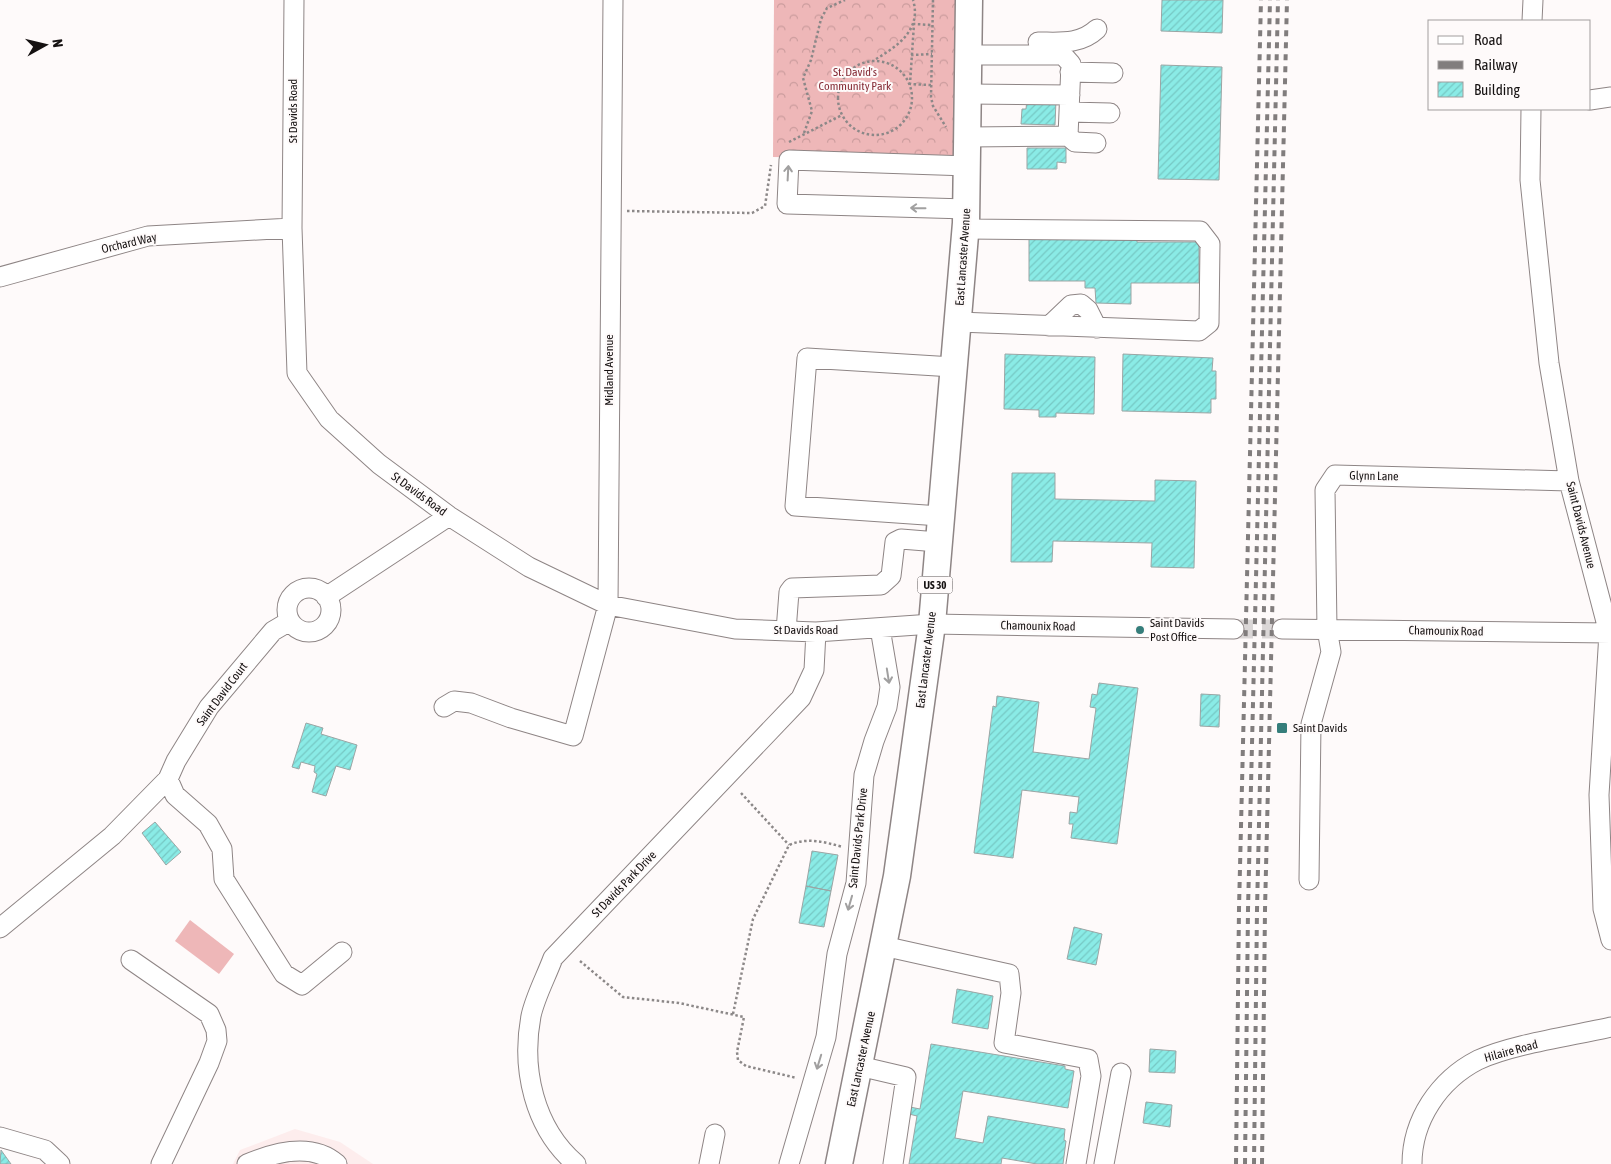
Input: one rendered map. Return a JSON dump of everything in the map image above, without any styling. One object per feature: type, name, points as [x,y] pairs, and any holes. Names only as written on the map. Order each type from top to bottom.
[{"type":"highway","name":"East Lancaster Avenue","points":[[839,1164],[884,946],[896,876],[932,624],[966,219],[968,166],[958,136],[969,94],[969,0]]},
{"type":"street","name":"St Davids Road","points":[[294,0],[292,228],[297,373],[329,419],[378,464],[450,516],[530,567],[608,605],[735,629],[816,632],[932,624]]},
{"type":"street","name":"Midland Avenue","points":[[444,707],[454,701],[470,703],[511,718],[573,736],[608,605],[613,0]]},
{"type":"street","points":[[1532,20],[1533,0]]},
{"type":"street","points":[[969,49],[1073,42],[1089,37],[1096,29]]},
{"type":"street","points":[[969,49],[1063,55],[1071,64],[1068,136]]},
{"type":"street","points":[[1070,72],[1113,74]]},
{"type":"street","points":[[969,94],[1070,104],[1110,112]]},
{"type":"street","points":[[1591,100],[1611,97]]},
{"type":"street","name":"Saint Davids Avenue","points":[[1531,110],[1530,180],[1548,354],[1570,481],[1610,633],[1599,795],[1603,909],[1611,940]]},
{"type":"street","points":[[958,136],[1068,136],[1075,142],[1096,142]]},
{"type":"street","points":[[958,322],[1199,332],[1209,323],[1210,244],[1200,232],[966,219],[786,204],[789,160],[968,166]]},
{"type":"street","name":"Orchard Way","points":[[0,277],[148,236],[292,228]]},
{"type":"street","points":[[940,516],[795,506],[807,358],[953,367]]},
{"type":"street","name":"Glynn Lane","points":[[1327,629],[1325,490],[1335,475],[1570,481]]},
{"type":"street","points":[[326,597],[450,516]]},
{"type":"street","points":[[786,631],[789,592],[792,588],[881,585],[891,576],[895,542],[901,539],[938,542]]},
{"type":"street","points":[[311,588],[326,597],[331,610],[330,616],[322,627],[312,632],[304,631],[290,621],[288,605],[296,593],[311,588]]},
{"type":"street","name":"Saint David Court","points":[[0,928],[112,836],[168,779],[176,761],[209,707],[273,631],[290,621]]},
{"type":"street","name":"Chamounix Road","points":[[932,624],[1234,629]]},
{"type":"street","name":"Saint Davids Park Drive","points":[[790,1164],[826,1037],[837,954],[856,883],[864,775],[874,741],[887,708],[890,687],[880,628]]},
{"type":"street","name":"Chamounix Road","points":[[1282,629],[1610,633]]},
{"type":"street","points":[[1309,880],[1311,724],[1331,652],[1327,629]]},
{"type":"street","name":"St Davids Park Drive","points":[[576,1164],[564,1154],[545,1126],[531,1084],[527,1059],[532,1014],[553,958],[801,698],[814,670],[816,632]]},
{"type":"street","points":[[168,779],[176,795],[208,824],[222,849],[224,879],[284,974],[302,985],[342,952]]},
{"type":"street","points":[[884,946],[1009,974],[1011,993],[1004,1043],[1088,1059],[1091,1076],[1076,1164]]},
{"type":"street","points":[[130,960],[210,1014],[216,1030],[217,1041],[209,1063],[162,1164]]},
{"type":"street","name":"Hilaire Road","points":[[1412,1164],[1416,1131],[1424,1111],[1438,1093],[1462,1071],[1495,1053],[1611,1027]]},
{"type":"street","points":[[859,1066],[906,1077],[893,1164]]},
{"type":"street","points":[[1104,1164],[1120,1073]]},
{"type":"street","points":[[709,1164],[715,1134]]},
{"type":"street","points":[[0,1137],[45,1150],[60,1164]]},
{"type":"street","points":[[247,1164],[270,1154],[308,1151],[329,1156],[337,1164]]},
{"type":"path","points":[[804,133],[812,111],[804,78],[811,60],[821,19],[827,8],[845,0]]},
{"type":"path","points":[[913,0],[914,24],[911,55],[910,84],[912,96],[910,110],[903,123],[889,133],[875,136],[860,132],[847,123],[842,116],[837,100],[839,87],[845,75],[858,64],[875,60],[895,48],[909,34],[914,24]]},
{"type":"path","points":[[933,0],[931,85],[933,106],[946,127],[958,136]]},
{"type":"path","points":[[914,24],[932,24]]},
{"type":"path","points":[[911,55],[932,54]]},
{"type":"path","points":[[875,60],[888,62],[899,69],[910,84]]},
{"type":"path","points":[[910,84],[931,85]]},
{"type":"path","points":[[785,145],[804,133],[842,116]]},
{"type":"path","points":[[610,211],[752,213],[765,206],[772,162]]},
{"type":"path","points":[[741,793],[789,845]]},
{"type":"path","points":[[733,1014],[752,919],[789,845],[800,840],[813,840],[850,848]]},
{"type":"path","points":[[580,961],[623,997],[679,1003],[744,1016],[737,1052],[738,1060],[746,1066],[805,1080]]},
{"type":"shaded area","points":[[295,1129],[340,1142],[373,1164],[233,1164],[240,1150]]},
{"type":"green space","name":"St. David's Community Park","points":[[774,0],[969,0],[969,150],[949,160],[773,157]]},
{"type":"green space","points":[[190,920],[234,954],[219,974],[175,941]]},
{"type":"building","points":[[1162,0],[1223,0],[1222,33],[1161,31]]},
{"type":"building","points":[[1161,65],[1222,67],[1219,180],[1158,179]]},
{"type":"building","points":[[1027,99],[1056,100],[1055,125],[1021,124],[1022,109],[1026,109]]},
{"type":"building","points":[[1027,148],[1066,148],[1066,163],[1057,162],[1057,169],[1027,169]]},
{"type":"building","points":[[1137,234],[1137,242],[1199,242],[1199,283],[1131,283],[1131,304],[1096,303],[1095,288],[1085,288],[1085,281],[1029,281],[1029,239],[1093,239]]},
{"type":"building","points":[[1005,354],[1095,357],[1094,414],[1056,413],[1056,417],[1039,417],[1039,410],[1004,409]]},
{"type":"building","points":[[1123,354],[1213,358],[1212,371],[1216,371],[1216,399],[1211,399],[1211,413],[1122,411]]},
{"type":"building","points":[[1012,473],[1055,473],[1055,499],[1155,501],[1155,480],[1196,481],[1194,568],[1151,567],[1152,543],[1053,541],[1052,562],[1011,562]]},
{"type":"building","points":[[1099,683],[1138,688],[1117,844],[1071,838],[1073,824],[1069,824],[1070,812],[1077,813],[1079,797],[1022,790],[1013,858],[974,853],[993,706],[996,707],[997,696],[1039,702],[1033,752],[1089,759],[1096,708],[1090,707],[1092,694],[1097,695]]},
{"type":"building","points":[[1201,694],[1220,695],[1219,727],[1200,726]]},
{"type":"building","points":[[306,723],[323,728],[321,734],[357,745],[350,770],[336,766],[326,796],[312,792],[317,774],[314,772],[315,766],[301,762],[299,769],[292,767]]},
{"type":"building","points":[[155,822],[181,852],[166,865],[142,833]]},
{"type":"building","points":[[812,851],[838,855],[831,891],[806,886]]},
{"type":"building","points":[[806,886],[831,891],[824,927],[799,923]]},
{"type":"building","points":[[1074,927],[1102,934],[1096,965],[1067,959]]},
{"type":"building","points":[[957,989],[993,996],[988,1029],[952,1023]]},
{"type":"building","points":[[931,1044],[1065,1066],[1065,1069],[1074,1071],[1068,1108],[963,1091],[955,1138],[983,1143],[988,1116],[1065,1129],[1064,1140],[1066,1141],[1063,1164],[1037,1164],[1002,1158],[1001,1164],[909,1164],[917,1116],[909,1114],[910,1107],[920,1109]]},
{"type":"building","points":[[1150,1049],[1176,1051],[1175,1073],[1149,1072]]},
{"type":"building","points":[[1146,1102],[1172,1105],[1170,1127],[1143,1123]]},
{"type":"building","points":[[1,1150],[11,1164],[0,1164]]},
{"type":"tunnel","points":[[1234,629],[1282,629]]},
{"type":"railway","points":[[1236,1164],[1239,909],[1261,0]]},
{"type":"railway","points":[[1245,1164],[1248,910],[1270,0]]},
{"type":"railway","points":[[1254,1164],[1257,910],[1278,0]]},
{"type":"railway","points":[[1262,1164],[1265,910],[1287,0]]},
{"type":"place","name":"Saint Davids Post Office","points":[[1140,630]]},
{"type":"place","name":"Saint Davids","points":[[1282,728]]}]
